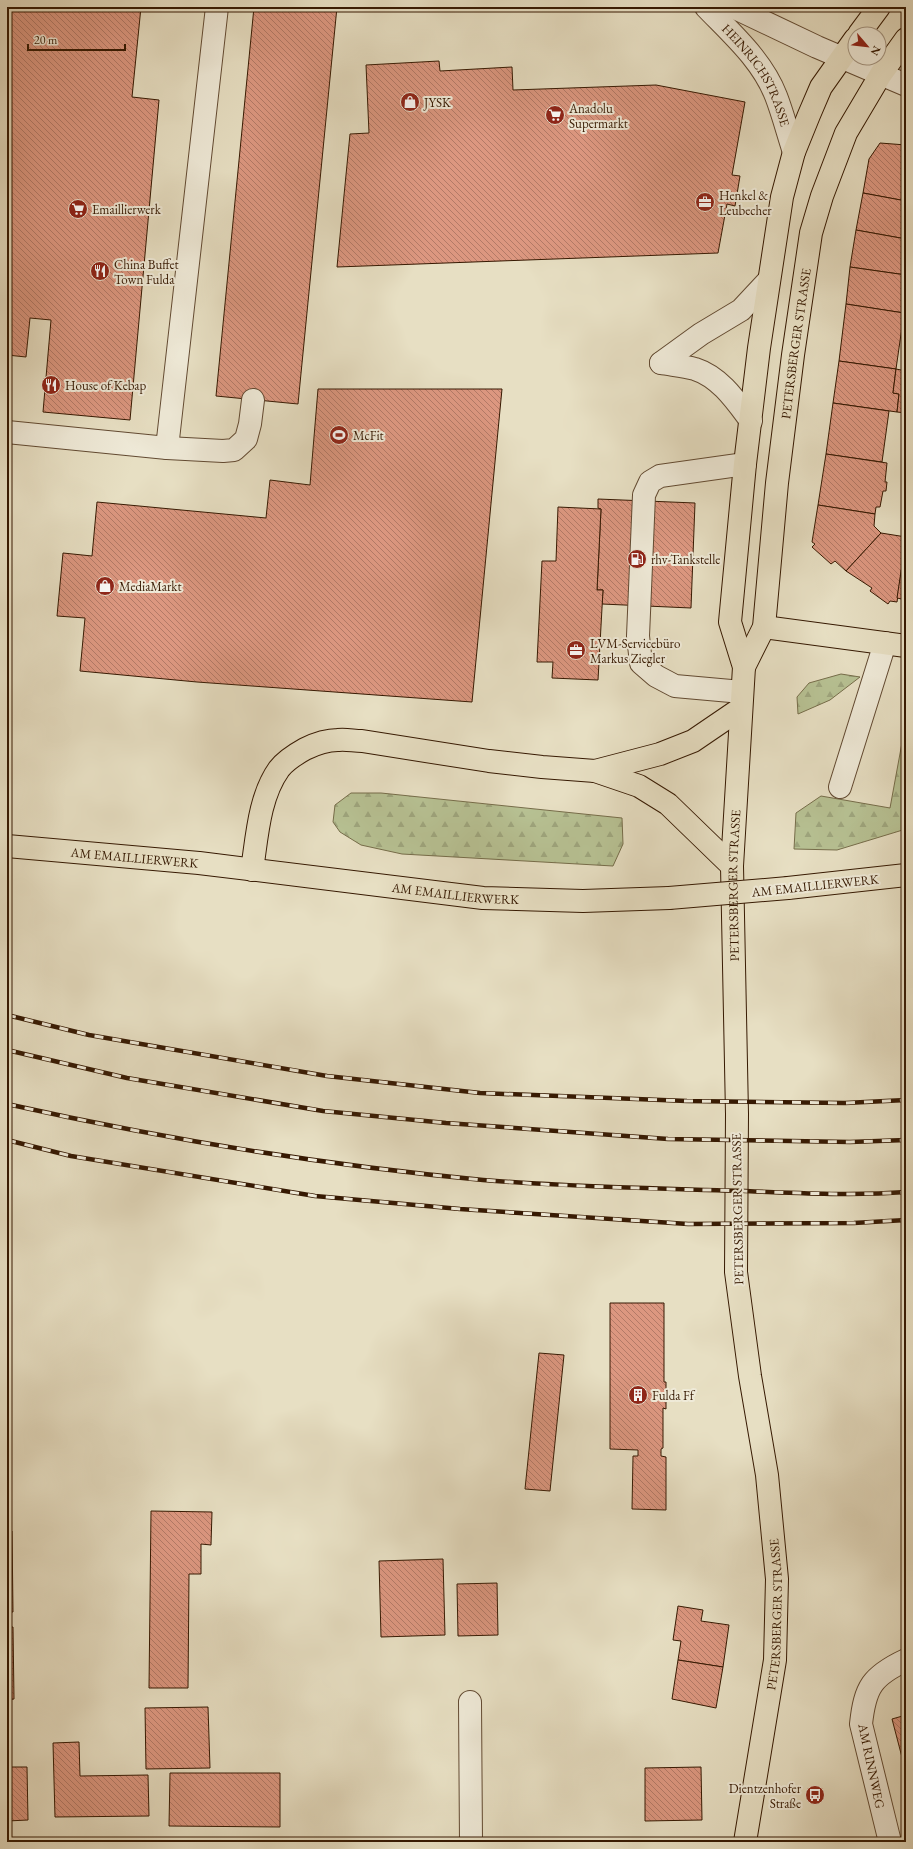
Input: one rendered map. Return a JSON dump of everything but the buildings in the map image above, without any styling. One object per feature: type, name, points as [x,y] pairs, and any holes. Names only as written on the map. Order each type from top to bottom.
[{"type":"main road","points":[[865,26],[879,7]]},
{"type":"main road","name":"PETERSBERGER STRASSE","points":[[745,1842],[775,1660],[777,1578],[767,1475],[750,1376],[736,1272],[737,1114],[732,866],[744,667],[764,627],[777,483],[792,363],[812,233],[822,196],[846,133],[881,74],[906,39]]},
{"type":"main road","name":"PETERSBERGER STRASSE","points":[[744,667],[730,622],[750,421],[782,197],[794,152],[822,87],[847,50]]},
{"type":"main road","points":[[764,627],[906,646]]},
{"type":"main road","points":[[252,870],[263,806],[279,769],[298,753],[320,743],[338,740],[362,741],[542,768],[595,770],[660,754],[692,741],[741,701]]},
{"type":"main road","points":[[595,770],[639,786],[668,804],[732,866]]},
{"type":"main road","name":"AM EMAILLIERWERK","points":[[7,846],[199,863],[483,898],[583,901],[669,898],[788,888],[906,875]]},
{"type":"street","points":[[167,448],[217,7]]},
{"type":"street","name":"HEINRICHSTRASSE","points":[[706,7],[746,47],[765,74],[776,96],[794,152]]},
{"type":"street","name":"HEINRICHSTRASSE","points":[[733,7],[906,85]]},
{"type":"street","points":[[750,421],[724,387],[711,377],[695,370],[661,363],[701,334],[741,310],[769,280]]},
{"type":"street","points":[[7,432],[167,448],[223,451],[234,450],[246,439],[250,424],[253,400]]},
{"type":"street","points":[[741,701],[675,686],[656,676],[642,663],[638,636],[644,495],[650,482],[660,476],[745,464]]},
{"type":"street","points":[[840,788],[885,643]]},
{"type":"street","name":"AM RINNWEG","points":[[890,1842],[861,1724],[863,1705],[869,1687],[883,1672],[906,1660]]},
{"type":"street","points":[[470,1702],[471,1842]]},
{"type":"green space","points":[[841,674],[860,677],[830,700],[798,714],[797,697],[809,683]]},
{"type":"green space","points":[[906,721],[906,829],[837,850],[794,849],[796,813],[821,796],[890,808]]},
{"type":"green space","points":[[351,793],[381,793],[622,818],[623,844],[613,866],[402,854],[361,845],[340,832],[333,822],[335,805]]},
{"type":"railway","points":[[7,1015],[89,1035],[327,1076],[480,1093],[687,1101],[845,1103],[906,1100]]},
{"type":"railway","points":[[7,1050],[127,1078],[323,1111],[446,1123],[668,1139],[850,1142],[906,1140]]},
{"type":"railway","points":[[7,1104],[125,1129],[244,1150],[363,1167],[483,1180],[539,1184],[806,1193],[856,1194],[906,1192]]},
{"type":"railway","points":[[7,1140],[71,1156],[315,1196],[460,1209],[688,1224],[854,1223],[906,1220]]},
{"type":"place","name":"JYSK","points":[[410,102]]},
{"type":"place","name":"Anadolu Supermarkt","points":[[555,115]]},
{"type":"place","name":"Henkel & Leubecher","points":[[705,202]]},
{"type":"place","name":"Emaillierwerk","points":[[78,209]]},
{"type":"place","name":"China Buffet Town Fulda","points":[[100,271]]},
{"type":"place","name":"House of Kebap","points":[[51,385]]},
{"type":"place","name":"McFit","points":[[339,435]]},
{"type":"place","name":"rhv-Tankstelle","points":[[637,559]]},
{"type":"place","name":"MediaMarkt","points":[[105,586]]},
{"type":"place","name":"LVM-Servicebüro Markus Ziegler","points":[[576,650]]},
{"type":"place","name":"Fulda Ff","points":[[638,1395]]},
{"type":"place","name":"Dientzenhofer Straße","points":[[815,1795]]}]
